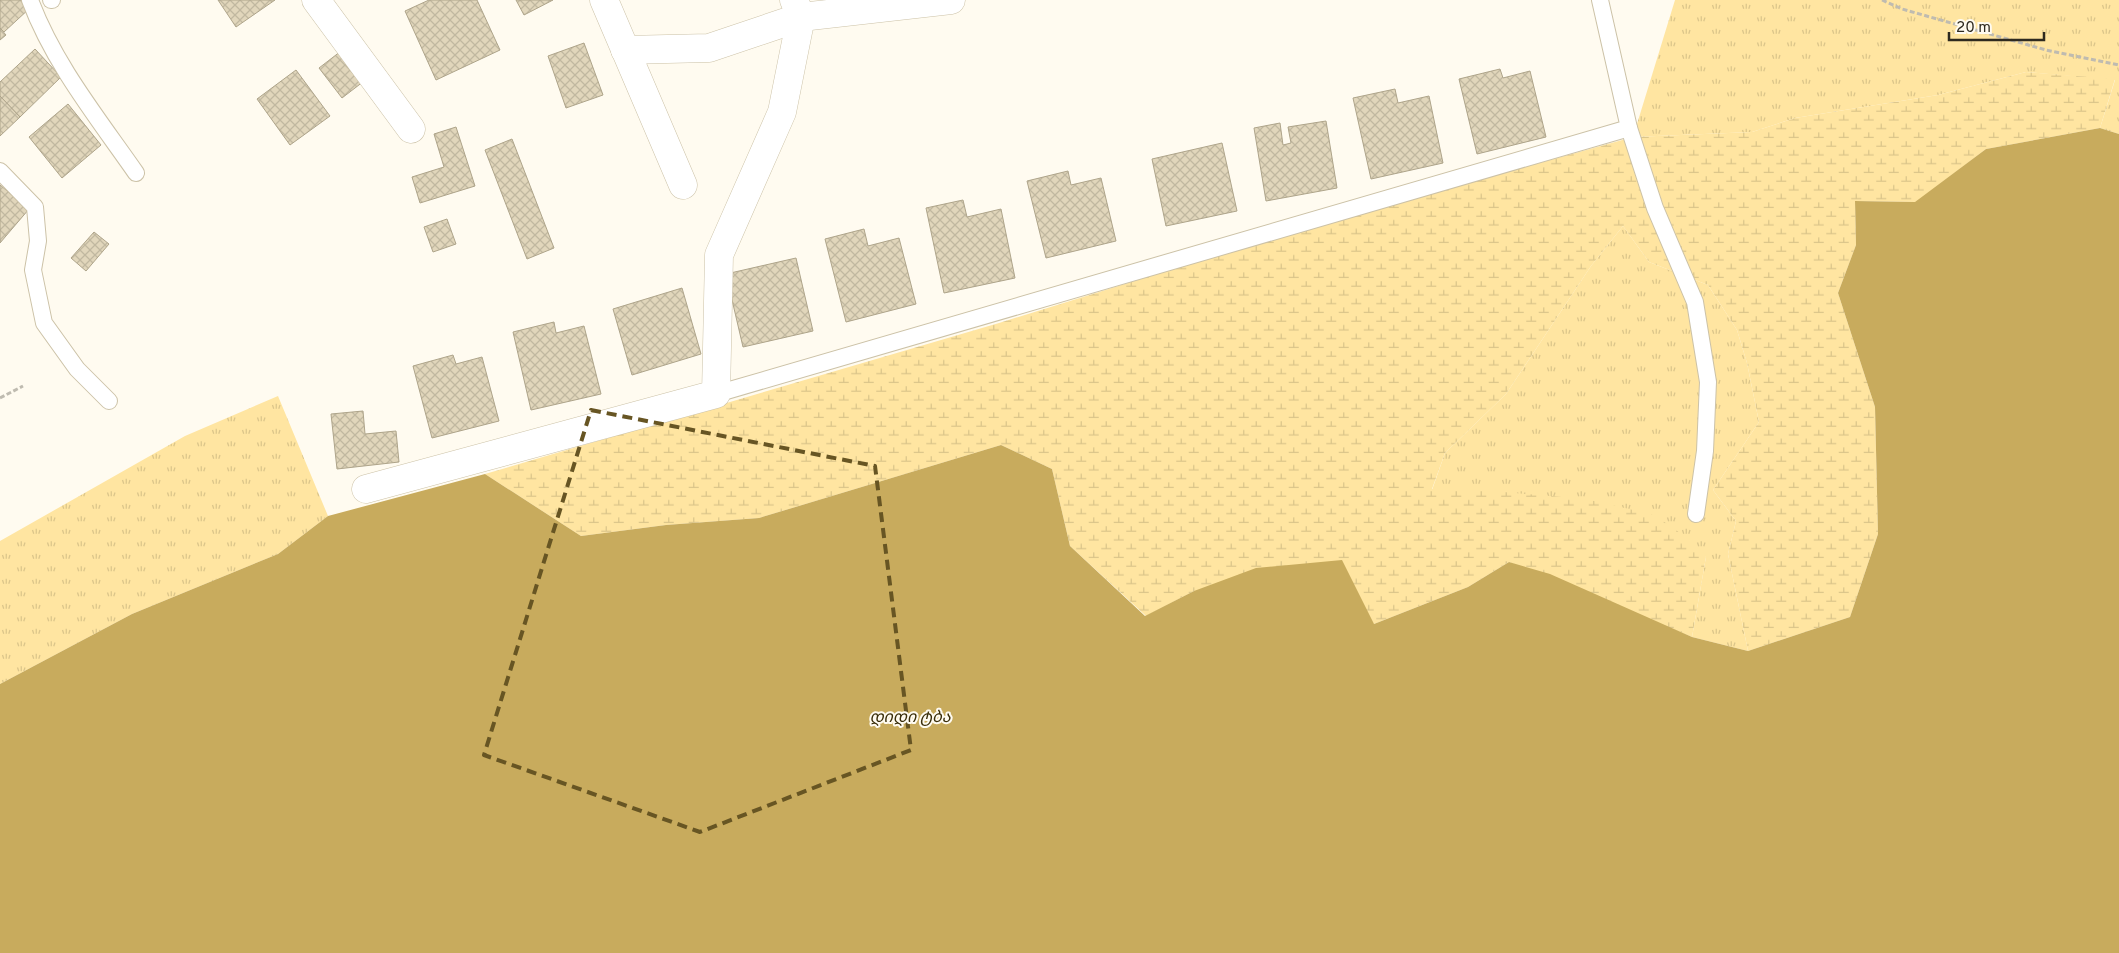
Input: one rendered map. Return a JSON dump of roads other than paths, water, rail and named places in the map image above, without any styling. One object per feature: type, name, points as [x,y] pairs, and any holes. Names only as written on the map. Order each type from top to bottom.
[{"type":"street","points":[[316,0],[411,129]]},
{"type":"street","points":[[604,0],[683,185]]},
{"type":"street","points":[[625,50],[709,48],[798,8],[951,0]]},
{"type":"street","points":[[366,489],[716,394],[718,255],[782,112],[798,8]]},
{"type":"lane","points":[[30,0],[56,59],[136,173]]},
{"type":"lane","points":[[1600,0],[1630,128],[1655,208],[1695,302],[1708,382],[1704,451],[1696,514]]},
{"type":"lane","points":[[716,394],[1630,128]]},
{"type":"lane","points":[[0,171],[35,207],[38,241],[34,270],[44,323],[77,369],[109,402]]},
{"type":"water","name":"დიდი ტბა","points":[[2100,128],[2119,134],[2119,953],[0,953],[0,684],[132,614],[278,554],[328,516],[485,474],[581,536],[666,525],[759,518],[1001,445],[1052,469],[1070,546],[1145,616],[1194,591],[1256,568],[1342,560],[1374,624],[1468,587],[1509,562],[1550,574],[1692,637],[1748,651],[1850,617],[1878,534],[1875,407],[1838,293],[1856,245],[1855,201],[1915,202],[1986,149]]}]
